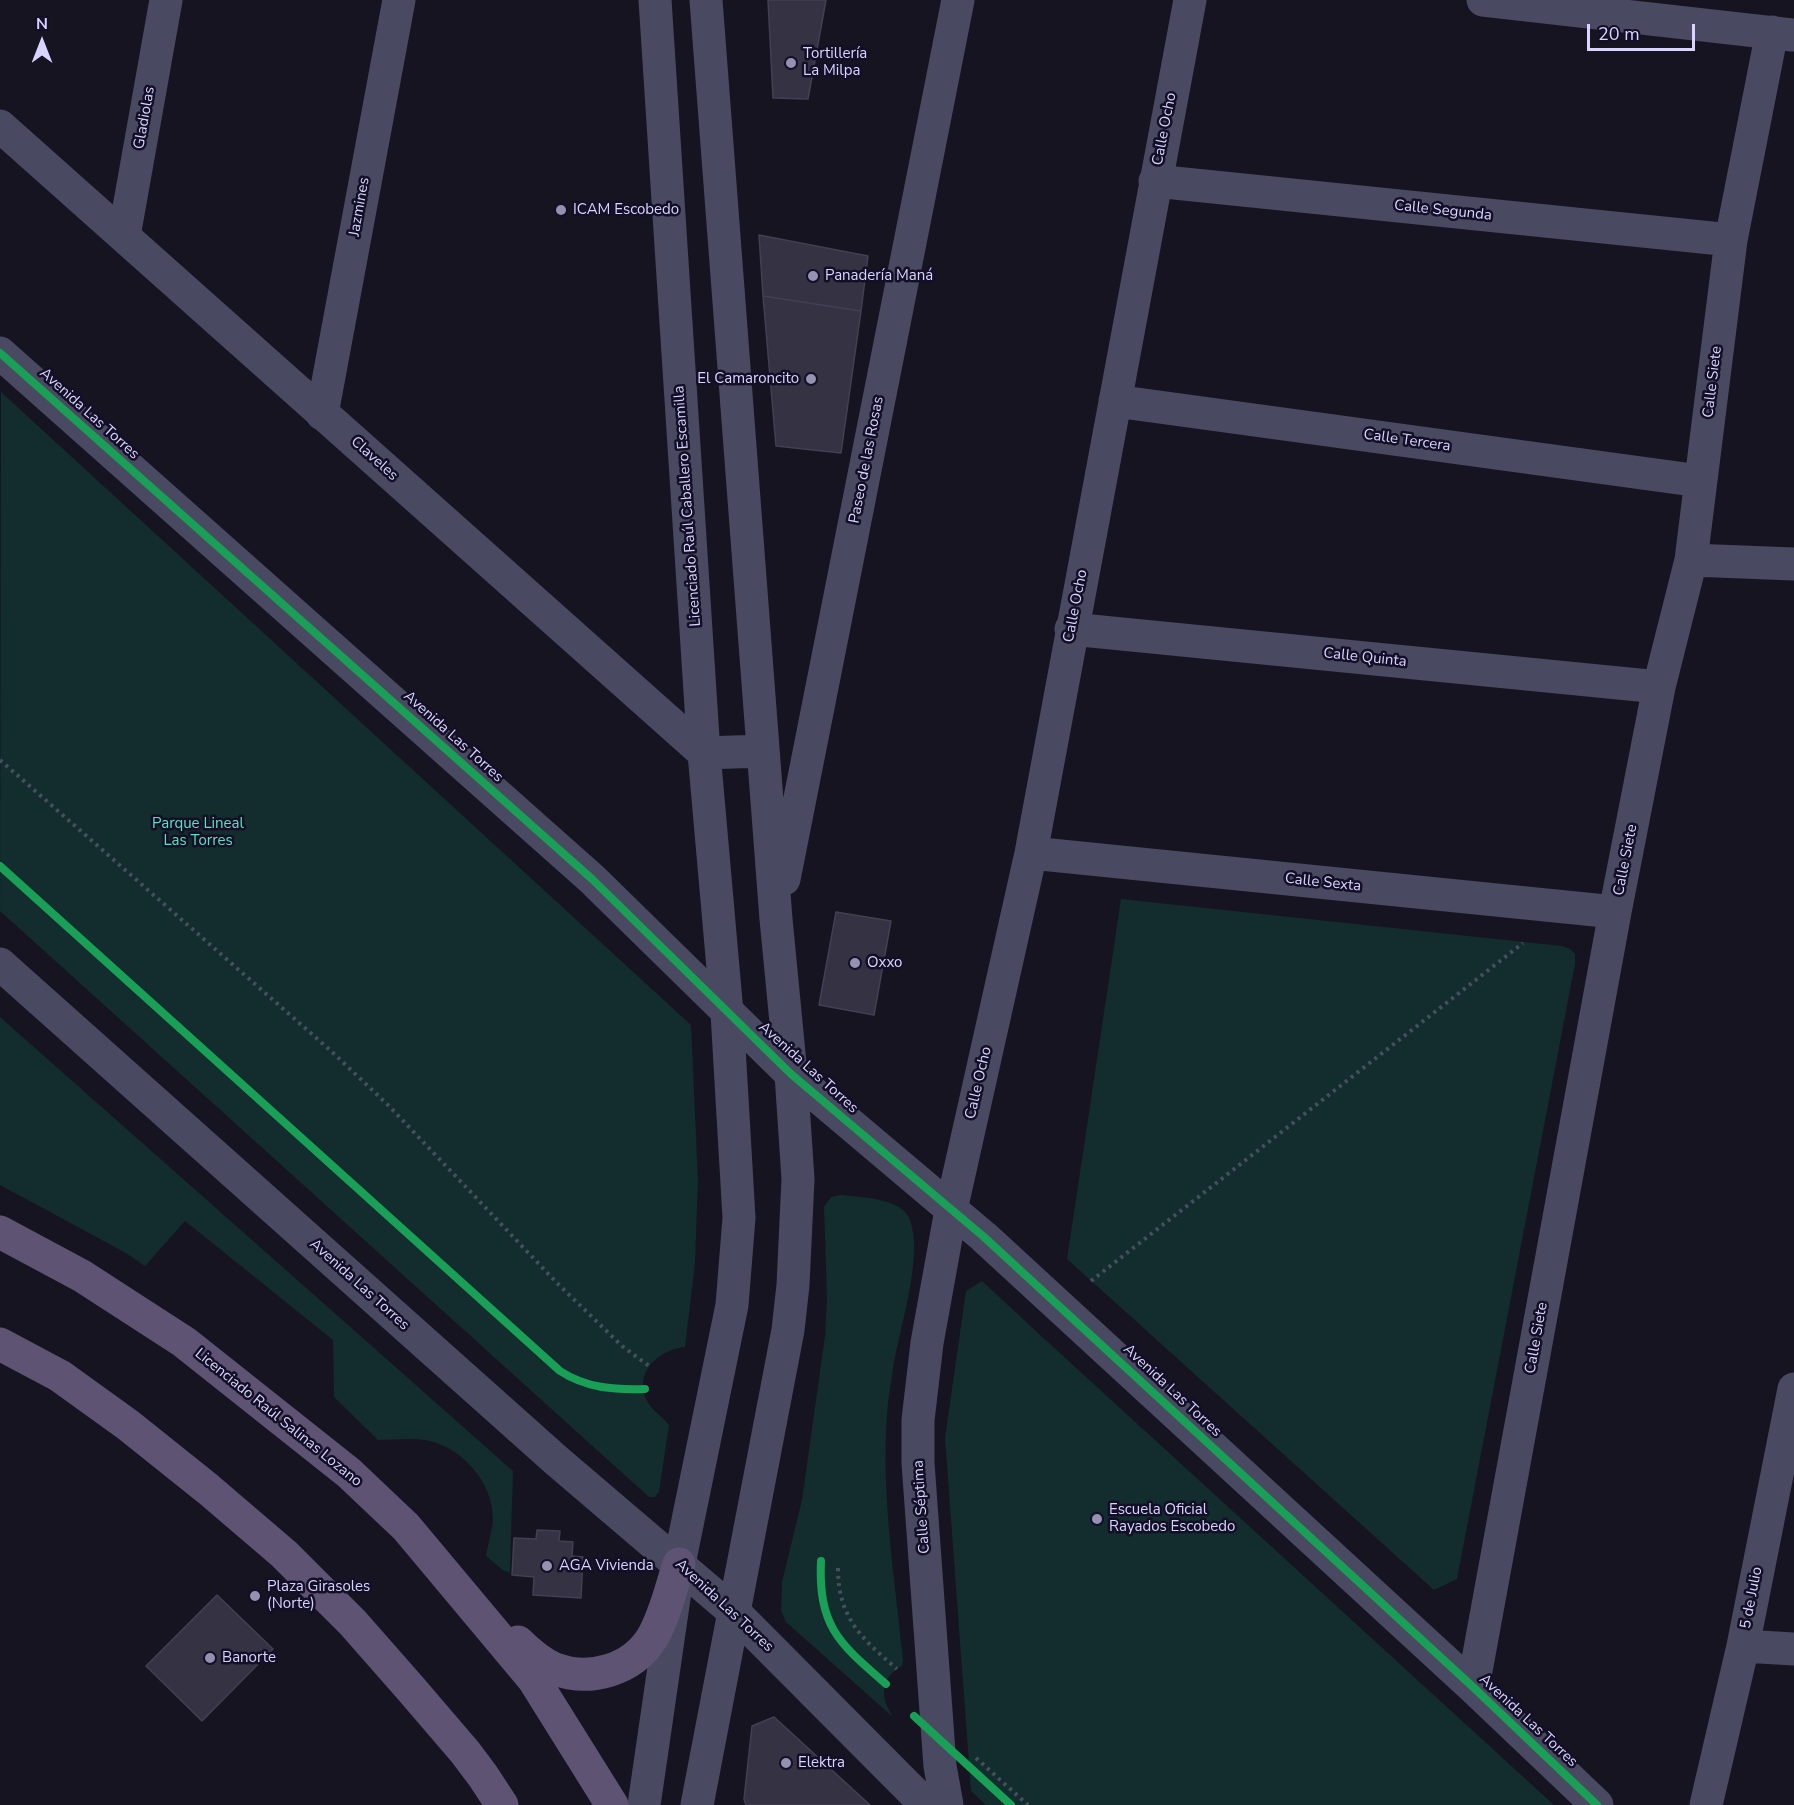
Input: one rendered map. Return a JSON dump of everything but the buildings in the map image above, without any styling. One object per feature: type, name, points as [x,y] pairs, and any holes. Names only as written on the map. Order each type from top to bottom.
[{"type":"main road","name":"Licenciado Raúl Salinas Lozano","points":[[0,1232],[82,1276],[184,1342],[349,1473],[406,1527],[534,1680],[612,1805]]},
{"type":"main road","points":[[0,1344],[60,1376],[128,1425],[284,1554],[353,1623],[411,1689],[465,1752],[502,1805]]},
{"type":"main road","points":[[450,1578],[540,1661],[561,1671],[585,1675],[617,1668],[631,1660],[646,1646],[657,1628],[679,1564]]},
{"type":"street","name":"Gladiolas","points":[[124,236],[166,0]]},
{"type":"street","name":"Jazmines","points":[[322,414],[399,0]]},
{"type":"street","name":"Licenciado Raúl Caballero Escamilla","points":[[644,1805],[679,1564],[732,1305],[739,1218],[727,1012],[704,753],[655,0]]},
{"type":"street","points":[[697,1805],[786,1341],[793,1285],[798,1179],[706,0]]},
{"type":"street","name":"Paseo de las Rosas","points":[[776,919],[958,0]]},
{"type":"street","name":"Calle Ocho","points":[[951,1210],[1031,853],[1190,0]]},
{"type":"street","points":[[1483,0],[1783,34]]},
{"type":"street","name":"Calle Siete","points":[[1473,1687],[1615,912],[1659,687],[1690,560],[1731,240],[1783,34]]},
{"type":"street","name":"Claveles","points":[[0,126],[704,753]]},
{"type":"street","name":"Calle Segunda","points":[[1155,181],[1731,240]]},
{"type":"street","name":"Avenida Las Torres","points":[[0,353],[592,879],[791,1074],[1010,1261],[1473,1687],[1597,1805]]},
{"type":"street","name":"Calle Tercera","points":[[1115,401],[1700,481]]},
{"type":"street","points":[[1690,560],[1794,564]]},
{"type":"street","name":"Calle Quinta","points":[[1071,629],[1659,687]]},
{"type":"street","points":[[704,753],[763,751]]},
{"type":"street","name":"Calle Sexta","points":[[1031,853],[1615,912]]},
{"type":"street","name":"Avenida Las Torres","points":[[0,964],[548,1453],[734,1612],[926,1805]]},
{"type":"street","name":"Calle Séptima","points":[[947,1805],[940,1766],[918,1463],[918,1420],[927,1343],[951,1210]]},
{"type":"street","name":"5 de Julio","points":[[1706,1805],[1743,1646],[1794,1389]]},
{"type":"street","points":[[1743,1646],[1794,1649]]},
{"type":"path","points":[[0,760],[330,1050],[389,1106],[557,1283],[622,1346],[650,1366]]},
{"type":"path","points":[[1091,1281],[1523,943]]},
{"type":"path","points":[[838,1568],[838,1581],[846,1615],[855,1630],[869,1645],[897,1669]]},
{"type":"path","points":[[975,1757],[1028,1805]]},
{"type":"green space","name":"Parque Lineal Las Torres","points":[[1,392],[691,1025],[698,1181],[695,1263],[685,1347],[665,1353],[657,1359],[645,1374],[643,1383],[649,1404],[669,1425],[659,1492],[655,1497],[649,1497],[0,911]]},
{"type":"green space","points":[[1121,899],[1562,946],[1575,954],[1575,964],[1457,1579],[1434,1590],[1067,1259]]},
{"type":"green space","points":[[0,1017],[513,1471],[510,1572],[504,1571],[486,1556],[492,1528],[492,1505],[481,1479],[473,1468],[451,1450],[425,1440],[378,1440],[334,1397],[333,1340],[185,1221],[145,1266],[126,1253],[0,1185]]},
{"type":"green space","points":[[841,1195],[896,1205],[908,1216],[913,1231],[913,1269],[910,1291],[887,1408],[887,1507],[903,1660],[902,1666],[889,1677],[884,1689],[886,1704],[894,1718],[786,1622],[781,1610],[782,1582],[802,1500],[825,1336],[827,1298],[824,1207],[831,1197]]},
{"type":"green space","name":"Escuela Oficial Rayados Escobedo","points":[[982,1281],[1554,1805],[986,1805],[971,1791],[945,1438],[966,1291]]},
{"type":"cycle path","points":[[0,353],[592,879],[791,1074],[984,1237],[1473,1687],[1597,1805]]},
{"type":"cycle path","points":[[0,866],[560,1371],[580,1381],[601,1387],[645,1389]]},
{"type":"cycle path","points":[[821,1561],[823,1602],[835,1632],[844,1645],[886,1684]]},
{"type":"cycle path","points":[[914,1716],[1011,1805]]},
{"type":"place","name":"Tortillería La Milpa","points":[[791,63]]},
{"type":"place","name":"ICAM Escobedo","points":[[561,210]]},
{"type":"place","name":"Panadería Maná","points":[[813,276]]},
{"type":"place","name":"El Camaroncito","points":[[811,379]]},
{"type":"place","name":"Oxxo","points":[[855,963]]},
{"type":"place","name":"Escuela Oficial Rayados Escobedo","points":[[1097,1519]]},
{"type":"place","name":"AGA Vivienda","points":[[547,1566]]},
{"type":"place","name":"Plaza Girasoles (Norte)","points":[[255,1596]]},
{"type":"place","name":"Banorte","points":[[210,1658]]},
{"type":"place","name":"Elektra","points":[[786,1763]]}]
